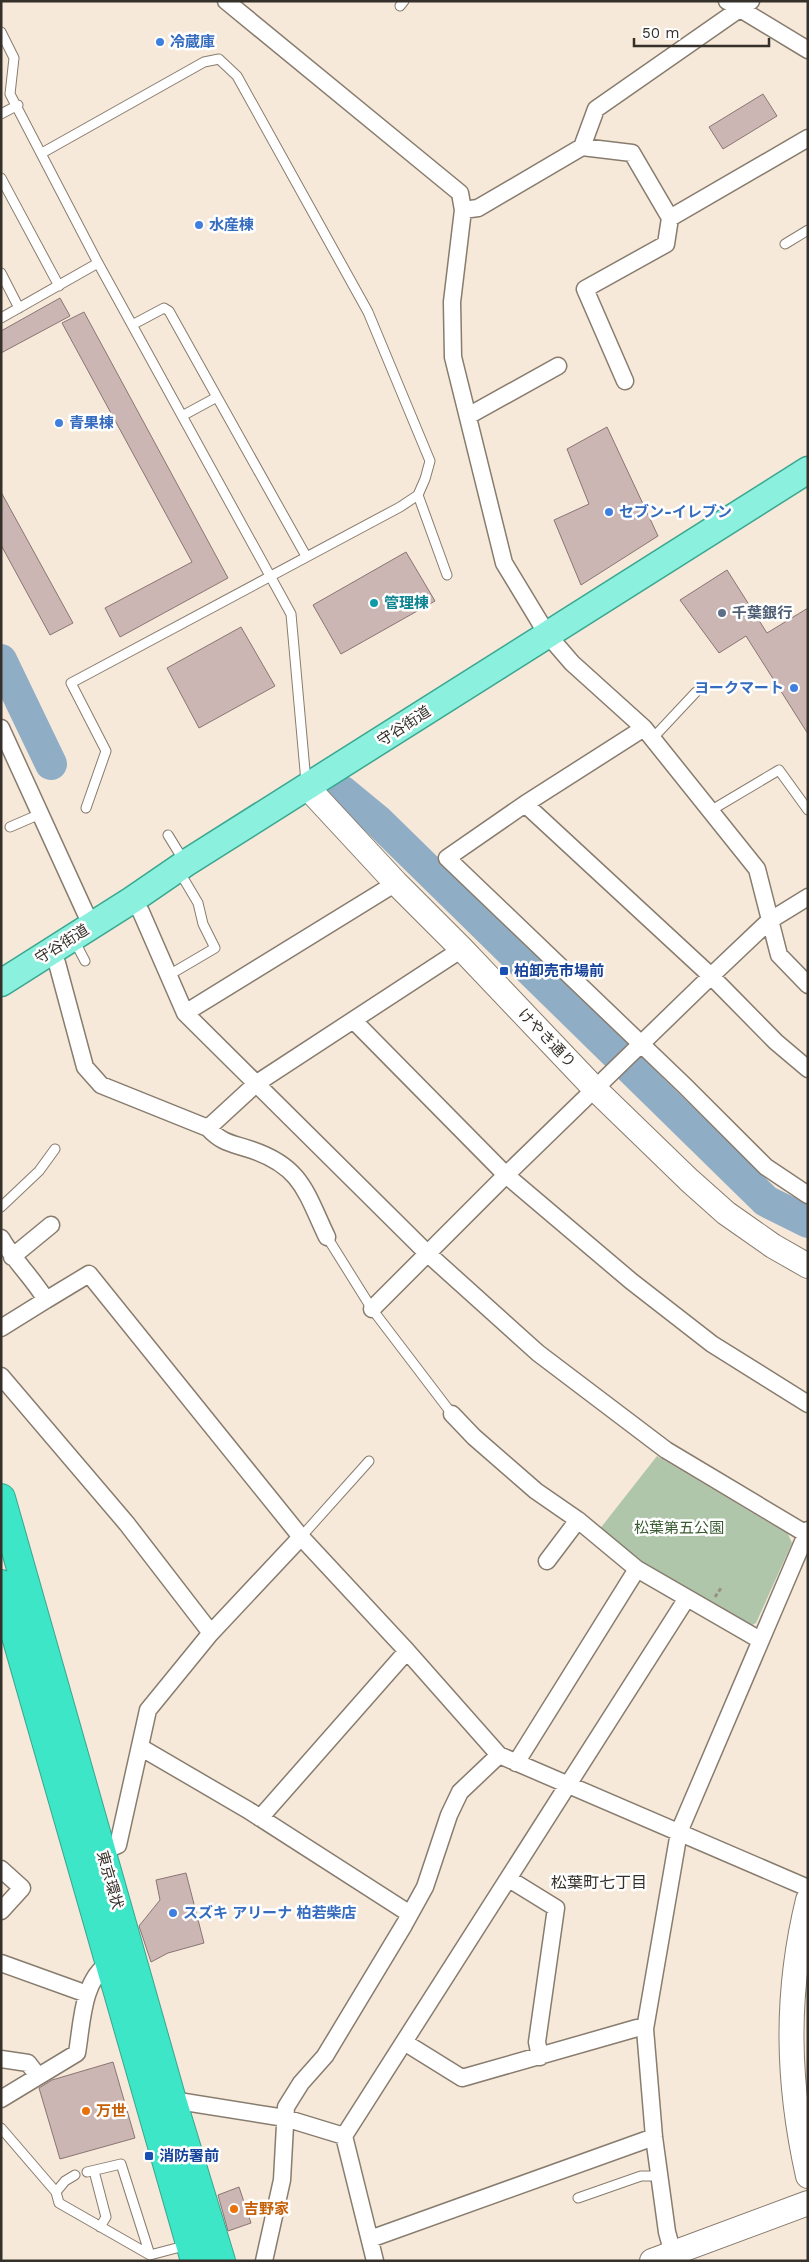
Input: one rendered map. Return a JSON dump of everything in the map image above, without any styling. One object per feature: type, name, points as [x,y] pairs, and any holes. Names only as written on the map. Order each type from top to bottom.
[{"type":"highway","name":"東京環状","points":[[1,1498],[172,2100],[222,2261]]},
{"type":"highway","name":"東京環状","points":[[1,1584],[193,2253]]},
{"type":"main road","name":"守谷街道","points":[[1,983],[182,866],[808,470]]},
{"type":"street","points":[[226,1],[460,193],[463,210],[452,302],[453,357],[504,563],[547,634],[572,664],[648,733],[757,869],[778,955],[808,985]]},
{"type":"street","points":[[582,147],[596,109],[739,4],[808,50]]},
{"type":"street","points":[[670,218],[808,138]]},
{"type":"street","points":[[463,210],[478,208],[582,147],[632,153],[670,218],[666,244],[585,289],[625,381]]},
{"type":"street","points":[[468,416],[558,366]]},
{"type":"street","points":[[1,728],[40,814],[82,931]]},
{"type":"street","points":[[648,733],[524,804],[447,858],[766,1167],[808,1196]]},
{"type":"street","name":"けやき通り","points":[[307,788],[595,1089],[688,1180],[726,1213],[773,1246],[808,1266]]},
{"type":"street","points":[[524,804],[711,976],[776,1042],[808,1069]]},
{"type":"street","points":[[186,1014],[396,883]]},
{"type":"street","points":[[372,1309],[506,1175],[711,976],[770,921],[808,897]]},
{"type":"street","points":[[132,900],[141,912],[186,1014],[427,1253],[538,1353],[666,1450],[807,1533],[679,1832],[645,2029],[667,2258],[808,2203]]},
{"type":"street","points":[[208,1128],[257,1083],[462,949]]},
{"type":"street","points":[[50,952],[56,964],[85,1067],[108,1093],[208,1128],[218,1139],[254,1151],[286,1166],[303,1184],[327,1237]]},
{"type":"street","points":[[354,1021],[506,1175],[631,1281],[712,1344],[808,1404]]},
{"type":"street","points":[[12,1257],[51,1225]]},
{"type":"street","points":[[1,1238],[12,1257],[46,1300]]},
{"type":"street","points":[[1,1328],[89,1274],[301,1537],[407,1651],[499,1756],[808,1888]]},
{"type":"street","points":[[1,1376],[127,1524],[212,1633]]},
{"type":"street","points":[[452,1414],[474,1437],[536,1491],[578,1520],[636,1569],[760,1640]]},
{"type":"street","points":[[547,1561],[578,1520]]},
{"type":"street","points":[[102,1852],[118,1845],[140,1747],[141,1734],[148,1710],[212,1633],[301,1537]]},
{"type":"street","points":[[516,1763],[636,1569]]},
{"type":"street","points":[[375,2261],[344,2136],[687,1598]]},
{"type":"street","points":[[260,1818],[407,1651]]},
{"type":"street","points":[[140,1747],[260,1818],[410,1914]]},
{"type":"street","points":[[264,2261],[282,2180],[286,2107],[301,2083],[325,2056],[410,1914],[424,1887],[449,1815],[460,1792],[499,1756]]},
{"type":"street","points":[[1,1869],[22,1888],[1,1911]]},
{"type":"street","points":[[509,1879],[556,1908],[537,2042],[540,2057]]},
{"type":"street","points":[[808,1900],[800,1933],[792,1990],[790,2046],[797,2128],[808,2176]]},
{"type":"street","points":[[1,1963],[88,1994]]},
{"type":"street","points":[[1,2099],[77,2053],[88,1994],[100,1969],[109,1963]]},
{"type":"street","points":[[404,2042],[462,2078],[637,2028],[645,2029]]},
{"type":"street","points":[[1,2059],[28,2063],[38,2076]]},
{"type":"street","points":[[172,2100],[286,2118],[344,2136]]},
{"type":"street","points":[[370,2239],[654,2137]]},
{"type":"lane","points":[[1,32],[14,58],[10,94],[18,106],[98,263],[291,614],[307,788]]},
{"type":"lane","points":[[42,153],[204,62],[219,58],[237,76],[368,312],[430,461],[418,495],[71,683],[106,751],[86,808]]},
{"type":"lane","points":[[1,114],[18,106]]},
{"type":"lane","points":[[1,178],[59,286]]},
{"type":"lane","points":[[785,244],[808,230]]},
{"type":"lane","points":[[1,318],[98,263]]},
{"type":"lane","points":[[1,273],[19,308]]},
{"type":"lane","points":[[132,325],[164,308],[169,311],[306,556]]},
{"type":"lane","points":[[182,416],[217,397]]},
{"type":"lane","points":[[418,495],[447,575]]},
{"type":"lane","points":[[648,733],[696,692]]},
{"type":"lane","points":[[710,811],[778,770],[808,810]]},
{"type":"lane","points":[[10,827],[40,814]]},
{"type":"lane","points":[[168,835],[198,903],[203,924],[215,948],[168,975]]},
{"type":"lane","points":[[82,931],[80,949],[85,961]]},
{"type":"lane","points":[[1,1207],[39,1171],[55,1149]]},
{"type":"lane","points":[[327,1237],[372,1309],[452,1414]]},
{"type":"lane","points":[[301,1537],[369,1461]]},
{"type":"lane","points":[[1,2128],[56,2192],[59,2203],[150,2255],[193,2253]]},
{"type":"lane","points":[[100,2226],[106,2216],[90,2171],[121,2164],[150,2255]]},
{"type":"lane","points":[[56,2192],[70,2176],[75,2175]]},
{"type":"lane","points":[[578,2198],[641,2176],[660,2176]]},
{"type":"green space","name":"松葉第五公園","points":[[657,1456],[788,1534],[792,1543],[756,1623],[749,1627],[635,1561],[599,1530]]},
{"type":"building","points":[[763,94],[777,116],[723,149],[709,127]]},
{"type":"building","points":[[60,298],[70,316],[1,353],[1,331]]},
{"type":"building","points":[[84,312],[228,578],[120,637],[105,608],[192,562],[62,323]]},
{"type":"building","name":"セブン-イレブン","points":[[607,427],[658,536],[581,585],[554,520],[589,504],[567,449]]},
{"type":"building","points":[[1,492],[73,623],[50,635],[1,545]]},
{"type":"building","name":"管理棟","points":[[406,552],[435,601],[341,654],[313,605]]},
{"type":"building","points":[[727,570],[767,633],[808,608],[808,734],[746,636],[719,653],[680,600]]},
{"type":"building","points":[[241,627],[275,686],[199,728],[167,668]]},
{"type":"building","name":"スズキ アリーナ 柏若柴店","points":[[186,1873],[204,1943],[168,1953],[151,1962],[139,1926],[160,1900],[156,1880]]},
{"type":"building","name":"万世","points":[[113,2062],[135,2138],[60,2159],[39,2088],[52,2080]]},
{"type":"building","name":"吉野家","points":[[239,2187],[251,2223],[228,2231],[218,2195]]},
{"type":"waterway","points":[[1,660],[51,764]]},
{"type":"waterway","points":[[343,792],[377,820],[766,1201],[808,1222]]},
{"type":"place","name":"冷蔵庫","points":[[160,42]]},
{"type":"place","name":"水産棟","points":[[199,225]]},
{"type":"place","name":"青果棟","points":[[59,423]]},
{"type":"place","name":"セブン-イレブン","points":[[609,512]]},
{"type":"place","name":"管理棟","points":[[374,603]]},
{"type":"place","name":"千葉銀行","points":[[722,613]]},
{"type":"place","name":"ヨークマート","points":[[794,688]]},
{"type":"place","name":"柏卸売市場前","points":[[504,971]]},
{"type":"place","name":"スズキ アリーナ 柏若柴店","points":[[173,1913]]},
{"type":"place","name":"万世","points":[[86,2111]]},
{"type":"place","name":"消防署前","points":[[149,2156]]},
{"type":"place","name":"吉野家","points":[[234,2209]]},
{"type":"district","name":"松葉町七丁目","points":[[599,1882]]}]
